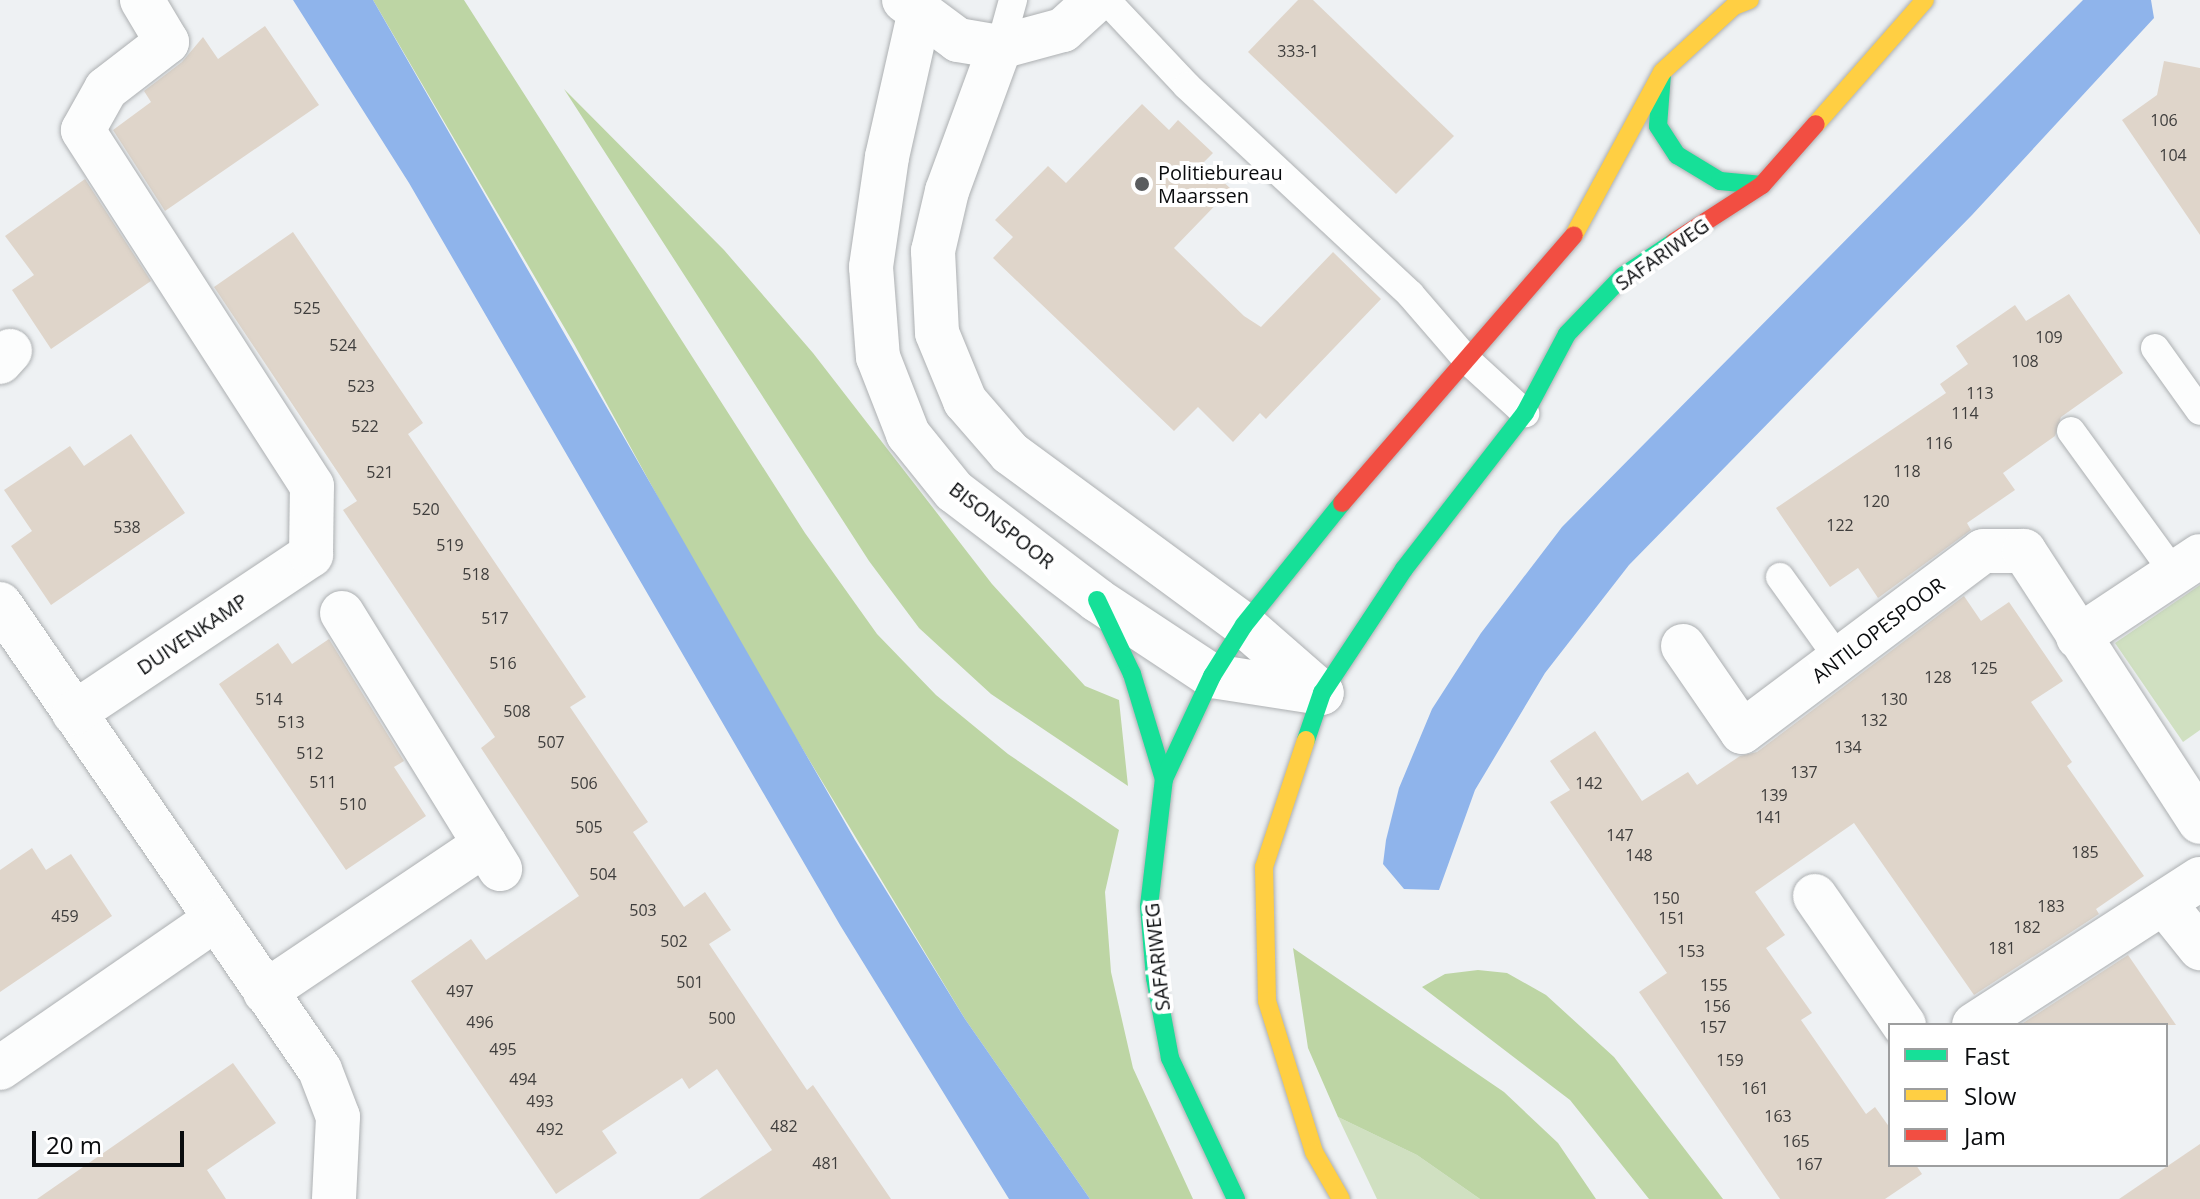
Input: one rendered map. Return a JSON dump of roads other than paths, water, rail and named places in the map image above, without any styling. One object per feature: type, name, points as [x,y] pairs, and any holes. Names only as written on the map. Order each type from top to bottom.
[{"type":"street","name":"DUIVENKAMP","points":[[74,713],[311,555],[312,486],[83,130],[106,89],[167,42],[142,0]]},
{"type":"street","name":"BISONSPOOR","points":[[1096,0],[1063,30],[1000,47],[958,40],[912,7],[871,267],[878,357],[908,434],[954,491],[1097,600],[1212,676],[1322,693]]},
{"type":"street","name":"SAFARIWEG","points":[[1236,1199],[1170,1058],[1155,978],[1149,906],[1164,779],[1212,676],[1244,625],[1305,545],[1573,236],[1662,72],[1734,6],[1750,0]]},
{"type":"street","name":"SAFARIWEG","points":[[1341,1199],[1314,1152],[1267,1001],[1264,867],[1322,693],[1404,569],[1525,413],[1567,334],[1623,276],[1762,185],[1925,0]]},
{"type":"street","points":[[1000,47],[947,191],[933,251],[937,333],[965,401],[1010,453],[1244,625],[1322,693]]},
{"type":"street","points":[[1662,72],[1658,126],[1677,155],[1720,181],[1762,185]]},
{"type":"street","name":"ANTILOPESPOOR","points":[[1683,646],[1742,732],[1983,551],[2024,551],[2200,822]]},
{"type":"street","points":[[2078,637],[2188,565]]},
{"type":"street","points":[[1097,600],[1132,674],[1164,779]]},
{"type":"street","points":[[0,604],[213,921],[320,1070],[338,1117],[334,1199]]},
{"type":"street","points":[[265,992],[493,857],[342,613]]},
{"type":"street","points":[[1977,1023],[2200,879]]},
{"type":"street","points":[[1815,896],[1903,1023]]},
{"type":"street","points":[[2164,903],[2200,948]]},
{"type":"street","points":[[0,1068],[213,921]]},
{"type":"lane","points":[[1000,47],[1013,0]]},
{"type":"lane","points":[[1106,0],[1187,86],[1410,294],[1467,360],[1525,413]]},
{"type":"lane","points":[[1891,36],[1912,0]]},
{"type":"lane","points":[[2155,348],[2200,411]]},
{"type":"lane","points":[[2071,431],[2188,565]]},
{"type":"lane","points":[[1780,577],[1839,659]]},
{"type":"water","points":[[293,0],[373,0],[855,840],[965,1019],[1090,1199],[1009,1199],[840,925],[409,183]]},
{"type":"water","points":[[2083,0],[2151,0],[2154,18],[1972,215],[1629,565],[1545,673],[1475,790],[1439,890],[1404,889],[1383,864],[1399,788],[1432,709],[1481,633],[1562,527]]},
{"type":"place","name":"Politiebureau Maarssen","points":[[1142,184]]}]
